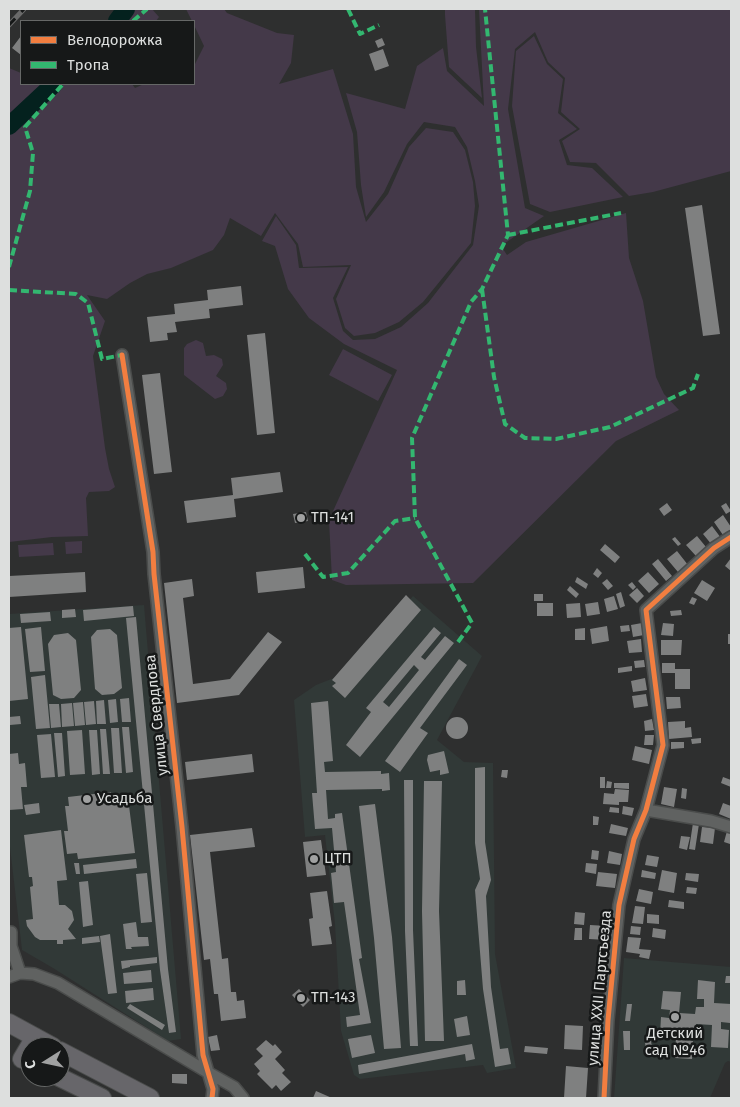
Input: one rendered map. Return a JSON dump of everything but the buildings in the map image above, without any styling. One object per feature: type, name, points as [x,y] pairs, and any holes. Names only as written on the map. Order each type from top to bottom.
[{"type":"main road","points":[[9,1023],[35,1037]]},
{"type":"main road","points":[[70,1056],[150,1098]]},
{"type":"main road","points":[[70,1082],[102,1098]]},
{"type":"street","name":"улица Свердлова","points":[[122,356],[154,552],[154,574],[181,817],[202,1044],[213,1089],[212,1098]]},
{"type":"street","name":"улица XXII Партсъезда","points":[[604,1098],[608,1020],[619,905],[634,839],[646,810],[663,746],[646,610],[714,548],[731,537]]},
{"type":"street","points":[[646,810],[710,821],[731,827]]},
{"type":"street","points":[[9,932],[11,932],[14,975],[34,974],[58,983],[209,1074],[234,1087],[243,1098]]},
{"type":"shaded area","points":[[135,9],[152,9],[159,17],[157,20],[110,20],[111,17],[120,18]]},
{"type":"shaded area","points":[[186,9],[224,9],[227,13],[277,33],[294,35],[291,63],[279,84],[333,69],[353,134],[356,187],[366,222],[388,194],[409,147],[426,128],[453,132],[465,150],[473,182],[475,206],[471,243],[423,302],[399,322],[375,333],[354,336],[345,328],[336,299],[351,265],[303,267],[298,244],[275,213],[261,236],[230,218],[224,235],[213,250],[171,268],[147,274],[107,299],[87,295],[105,321],[93,356],[105,448],[115,487],[109,491],[89,492],[86,498],[88,536],[52,537],[9,542],[9,68],[20,73],[20,85],[133,85],[135,88],[142,85],[195,85],[195,64],[204,46],[195,27],[195,20],[192,20]]},
{"type":"shaded area","points":[[445,9],[475,9],[476,47],[482,98],[449,67]]},
{"type":"shaded area","points":[[479,9],[731,9],[731,171],[653,192],[629,196],[596,163],[570,162],[562,141],[580,129],[561,112],[565,78],[548,62],[535,32],[515,49],[508,109],[525,208],[544,216],[501,246],[507,255],[526,242],[626,213],[629,258],[643,301],[656,377],[664,394],[679,410],[616,441],[473,583],[346,585],[332,580],[329,520],[397,370],[344,344],[309,318],[288,289],[275,246],[262,241],[276,216],[296,245],[299,268],[348,267],[333,298],[343,331],[353,340],[375,339],[401,327],[428,303],[473,245],[479,206],[467,147],[455,127],[424,122],[407,144],[384,192],[366,217],[361,185],[357,132],[346,93],[405,109],[417,66],[443,48],[447,71],[484,106]]},
{"type":"shaded area","points":[[534,36],[547,64],[563,79],[558,113],[577,129],[559,140],[567,165],[592,168],[623,197],[550,212],[530,204],[512,106],[516,51]]},
{"type":"shaded area","points":[[196,340],[203,343],[206,356],[214,355],[222,359],[223,365],[216,376],[226,383],[227,389],[223,396],[215,399],[184,375],[184,348],[187,344]]},
{"type":"shaded area","points":[[343,349],[392,375],[378,401],[329,375]]},
{"type":"shaded area","points":[[82,541],[82,553],[66,554],[65,542]]},
{"type":"shaded area","points":[[53,543],[54,555],[19,557],[18,545]]},
{"type":"shaded area","points":[[413,596],[482,656],[437,740],[464,762],[493,763],[495,954],[516,1068],[487,1073],[483,1065],[360,1079],[354,1075],[341,1031],[335,924],[325,835],[305,837],[294,700],[316,685],[339,676]]},
{"type":"shaded area","points":[[144,605],[181,1039],[168,1041],[22,950],[9,839],[9,614]]},
{"type":"shaded area","points":[[624,958],[731,967],[731,1062],[725,1063],[710,1098],[614,1098]]},
{"type":"waterway","points":[[118,20],[126,9]]},
{"type":"waterway","points":[[9,126],[53,85]]},
{"type":"railway","points":[[9,25],[24,9]]},
{"type":"marked path","points":[[134,20],[147,9]]},
{"type":"marked path","points":[[348,9],[360,34],[379,25]]},
{"type":"marked path","points":[[458,642],[472,623],[415,518],[412,438],[471,302],[482,289],[508,235],[485,9]]},
{"type":"marked path","points":[[9,267],[30,191],[33,153],[25,127],[62,85]]},
{"type":"marked path","points":[[508,235],[621,213]]},
{"type":"marked path","points":[[482,289],[494,377],[505,424],[525,438],[556,439],[610,427],[693,388],[698,374]]},
{"type":"marked path","points":[[9,290],[76,294],[88,303],[102,359],[122,355]]},
{"type":"marked path","points":[[305,554],[323,577],[348,573],[395,521],[415,518]]},
{"type":"cycle path","points":[[122,355],[153,552],[182,827],[203,1055],[213,1089],[212,1098]]},
{"type":"cycle path","points":[[604,1098],[608,1020],[619,905],[634,839],[646,810],[663,745],[646,610],[714,548],[731,537]]},
{"type":"place","name":"ТП-141","points":[[301,518]]},
{"type":"place","name":"Усадьба","points":[[87,799]]},
{"type":"place","name":"ЦТП","points":[[314,859]]},
{"type":"place","name":"ТП-143","points":[[301,998]]},
{"type":"place","name":"Детский сад №46","points":[[675,1017]]}]
